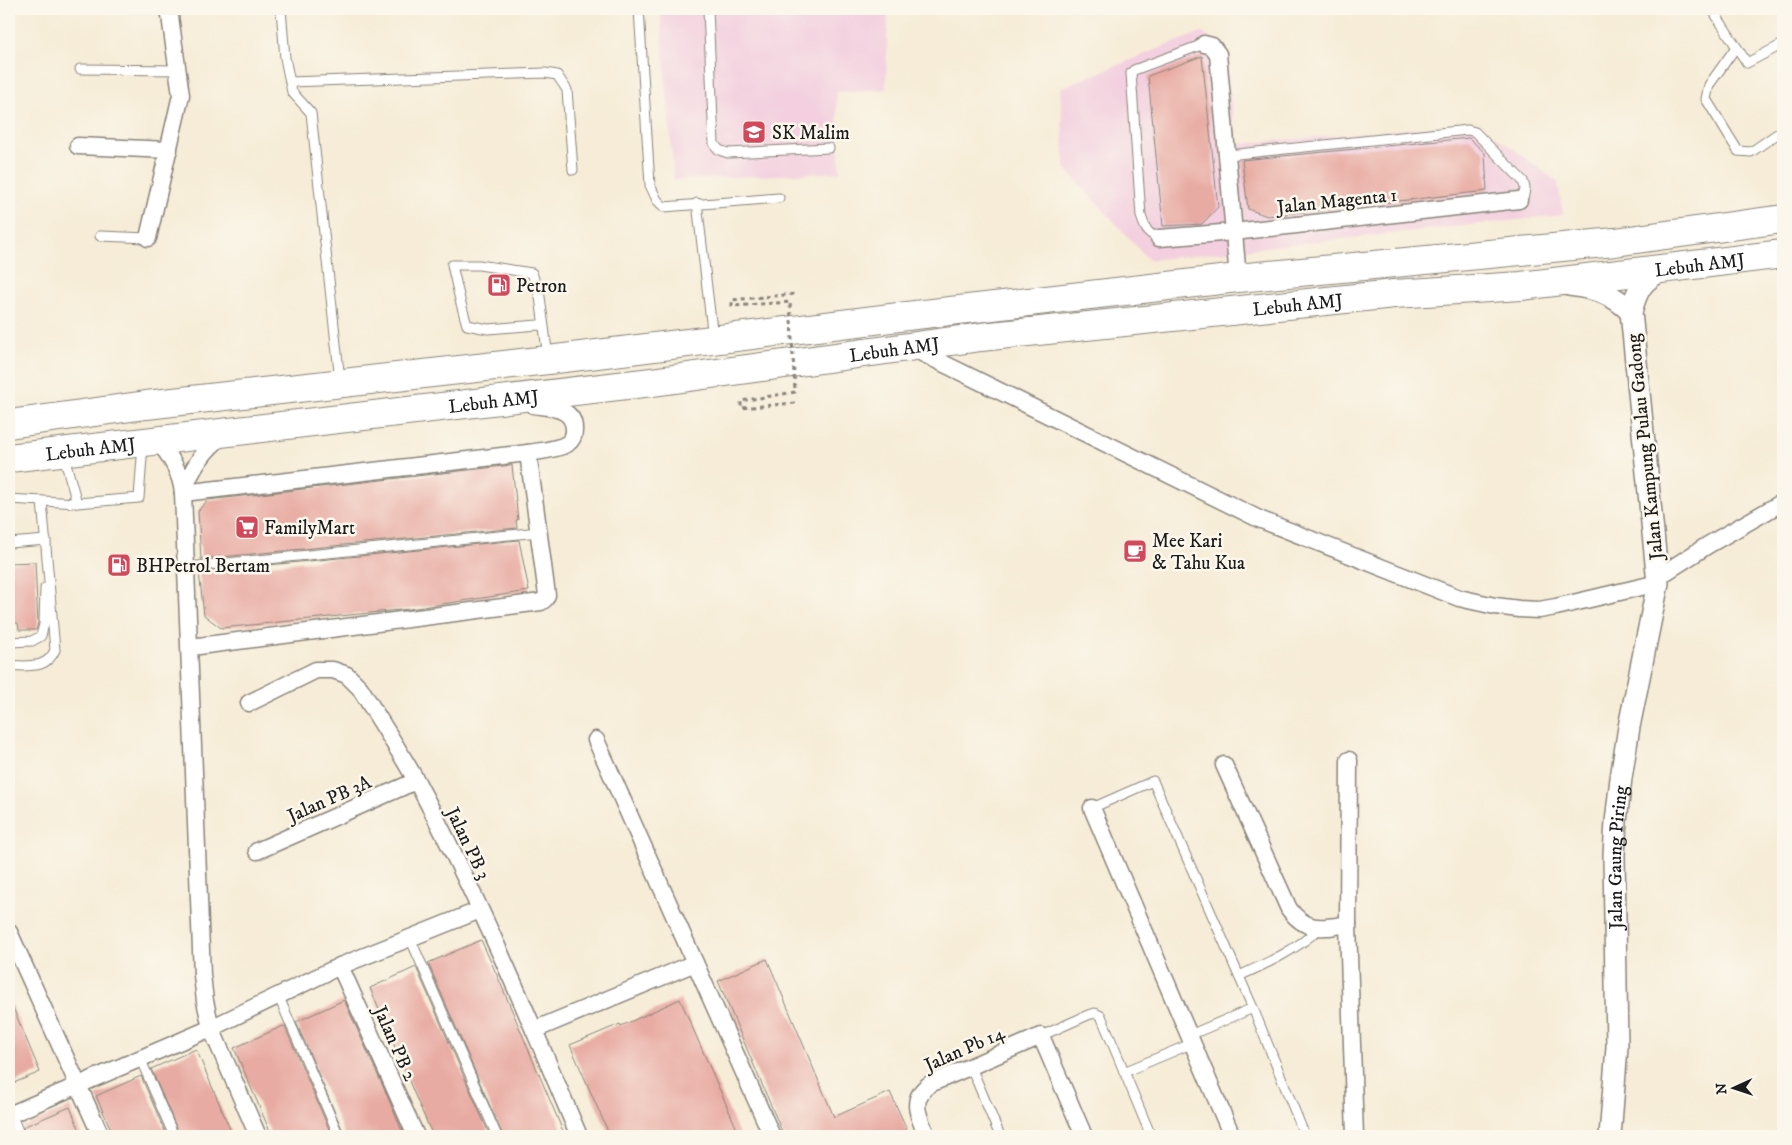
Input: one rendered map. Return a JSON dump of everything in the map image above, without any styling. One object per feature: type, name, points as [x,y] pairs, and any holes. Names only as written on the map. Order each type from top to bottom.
[{"type":"highway","name":"Lebuh AMJ","points":[[9,424],[146,405],[548,360],[887,318],[1238,278],[1614,242],[1783,219]]},
{"type":"highway","name":"Lebuh AMJ","points":[[9,458],[743,370],[990,336],[1366,297],[1522,286],[1783,254]]},
{"type":"street","points":[[148,238],[181,95],[169,9]]},
{"type":"street","points":[[1204,44],[1212,46],[1218,54],[1238,278]]},
{"type":"street","points":[[78,146],[169,150]]},
{"type":"street","name":"Jalan Magenta 1","points":[[1159,238],[1234,232],[1519,200]]},
{"type":"street","points":[[1550,283],[1578,286],[1607,294],[1620,301],[1630,312],[1642,284],[1649,276],[1664,268]]},
{"type":"street","name":"Jalan Kampung Pulau Gadong","points":[[1630,312],[1658,580]]},
{"type":"street","points":[[910,347],[1259,520],[1459,598],[1495,606],[1519,610],[1539,610],[1658,580],[1708,545],[1783,502]]},
{"type":"street","points":[[183,493],[528,453],[567,444],[573,438],[573,421],[568,414],[554,407],[534,406],[526,403],[522,397]]},
{"type":"street","points":[[183,493],[195,464],[212,445],[228,432]]},
{"type":"street","points":[[150,440],[175,466],[181,480],[183,493],[202,975],[205,1001],[211,1028],[258,1136]]},
{"type":"street","points":[[190,647],[541,602],[547,595],[528,453]]},
{"type":"street","name":"Jalan Gaung Piring","points":[[1610,1136],[1617,1047],[1614,855],[1616,822],[1620,778],[1658,580]]},
{"type":"street","name":"Jalan PB 3","points":[[249,703],[316,670],[333,670],[347,675],[360,688],[416,781],[480,910],[579,1136]]},
{"type":"street","points":[[596,740],[772,1136]]},
{"type":"street","points":[[1349,760],[1348,924],[1355,1136]]},
{"type":"street","points":[[1224,765],[1289,909],[1302,923],[1310,927],[1320,928],[1348,924]]},
{"type":"street","name":"Jalan PB 3A","points":[[257,851],[416,781]]},
{"type":"street","points":[[1092,808],[1232,1136]]},
{"type":"street","points":[[9,1112],[211,1028],[340,966],[480,910]]},
{"type":"street","points":[[9,932],[101,1136]]},
{"type":"street","points":[[534,1030],[695,962]]},
{"type":"street","name":"Jalan PB 2","points":[[340,966],[416,1136]]},
{"type":"street","points":[[1041,1036],[1084,1136]]},
{"type":"street","name":"Jalan Pb 14","points":[[927,1136],[917,1114],[917,1101],[922,1089],[1041,1036]]},
{"type":"lane","points":[[281,9],[285,58],[292,92],[311,113],[340,383]]},
{"type":"lane","points":[[639,9],[650,185],[658,200],[664,207],[778,198]]},
{"type":"lane","points":[[708,9],[714,144],[719,150],[728,153],[828,148]]},
{"type":"lane","points":[[1712,9],[1747,63],[1783,44]]},
{"type":"lane","points":[[1159,238],[1151,235],[1145,228],[1141,216],[1131,73],[1134,70],[1204,44]]},
{"type":"lane","points":[[1736,47],[1709,84],[1706,99],[1738,151],[1751,152],[1783,130]]},
{"type":"lane","points":[[80,69],[178,70]]},
{"type":"lane","points":[[290,82],[546,72],[557,75],[567,90],[573,170]]},
{"type":"lane","points":[[1228,155],[1468,130],[1475,132],[1523,181],[1525,188],[1524,196],[1519,200]]},
{"type":"lane","points":[[697,203],[713,340]]},
{"type":"lane","points":[[100,236],[148,238]]},
{"type":"lane","points":[[544,327],[538,325],[488,329],[467,325],[452,265],[479,265],[532,273],[540,297],[544,327],[548,360]]},
{"type":"lane","points":[[9,499],[77,503],[139,498],[150,440]]},
{"type":"lane","points":[[63,451],[77,503]]},
{"type":"lane","points":[[9,666],[42,664],[51,660],[55,650],[42,501]]},
{"type":"lane","points":[[187,567],[538,532]]},
{"type":"lane","points":[[9,543],[46,540]]},
{"type":"lane","points":[[9,642],[32,641],[41,636],[44,624],[46,540]]},
{"type":"lane","points":[[1092,808],[1153,782],[1253,1008],[1306,1136]]},
{"type":"lane","points":[[1239,976],[1280,957],[1305,942],[1320,928]]},
{"type":"lane","points":[[410,938],[497,1136]]},
{"type":"lane","points":[[278,996],[339,1136]]},
{"type":"lane","points":[[1124,1072],[1253,1008]]},
{"type":"lane","points":[[1041,1036],[1088,1015],[1095,1013],[1101,1016],[1152,1136]]},
{"type":"lane","points":[[140,1058],[174,1136]]},
{"type":"lane","points":[[971,1067],[1000,1136]]},
{"type":"lane","points":[[9,1112],[20,1136]]},
{"type":"path","points":[[795,294],[732,300],[732,306],[790,302],[795,392],[741,401],[741,408],[795,403]]},
{"type":"shaded area","name":"SK Malim","points":[[660,9],[888,9],[886,89],[836,92],[840,172],[674,180]]},
{"type":"shaded area","points":[[1201,32],[1224,47],[1237,144],[1478,123],[1558,182],[1563,215],[1149,260],[1065,168],[1060,88]]},
{"type":"building","points":[[1202,56],[1218,207],[1202,224],[1163,226],[1148,76]]},
{"type":"building","points":[[1469,138],[1485,153],[1487,191],[1267,216],[1248,209],[1242,160]]},
{"type":"building","points":[[512,465],[518,520],[516,520],[517,528],[201,559],[198,511],[208,500]]},
{"type":"building","points":[[519,540],[529,591],[409,609],[221,628],[204,615],[199,572]]},
{"type":"building","points":[[35,562],[38,623],[36,630],[19,630],[18,623],[9,623],[9,563]]},
{"type":"building","points":[[481,940],[565,1136],[503,1136],[428,963]]},
{"type":"building","points":[[767,959],[834,1117],[890,1092],[910,1136],[784,1136],[718,981]]},
{"type":"building","points":[[416,967],[490,1136],[433,1136],[414,1093],[370,988]]},
{"type":"building","points":[[9,998],[40,1072],[9,1085]]},
{"type":"building","points":[[680,999],[740,1136],[610,1136],[570,1045],[620,1024],[621,1026]]},
{"type":"building","points":[[344,1000],[404,1136],[345,1136],[296,1022]]},
{"type":"building","points":[[283,1026],[332,1136],[272,1136],[234,1048]]},
{"type":"building","points":[[196,1049],[233,1136],[180,1136],[151,1069]]},
{"type":"building","points":[[141,1076],[167,1136],[114,1136],[96,1096]]},
{"type":"building","points":[[70,1107],[82,1136],[26,1136],[23,1127]]},
{"type":"place","name":"SK Malim","points":[[754,132]]},
{"type":"place","name":"Petron","points":[[499,285]]},
{"type":"place","name":"FamilyMart","points":[[247,527]]},
{"type":"place","name":"Mee Kari & Tahu Kua","points":[[1135,551]]},
{"type":"place","name":"BHPetrol Bertam","points":[[119,565]]}]
